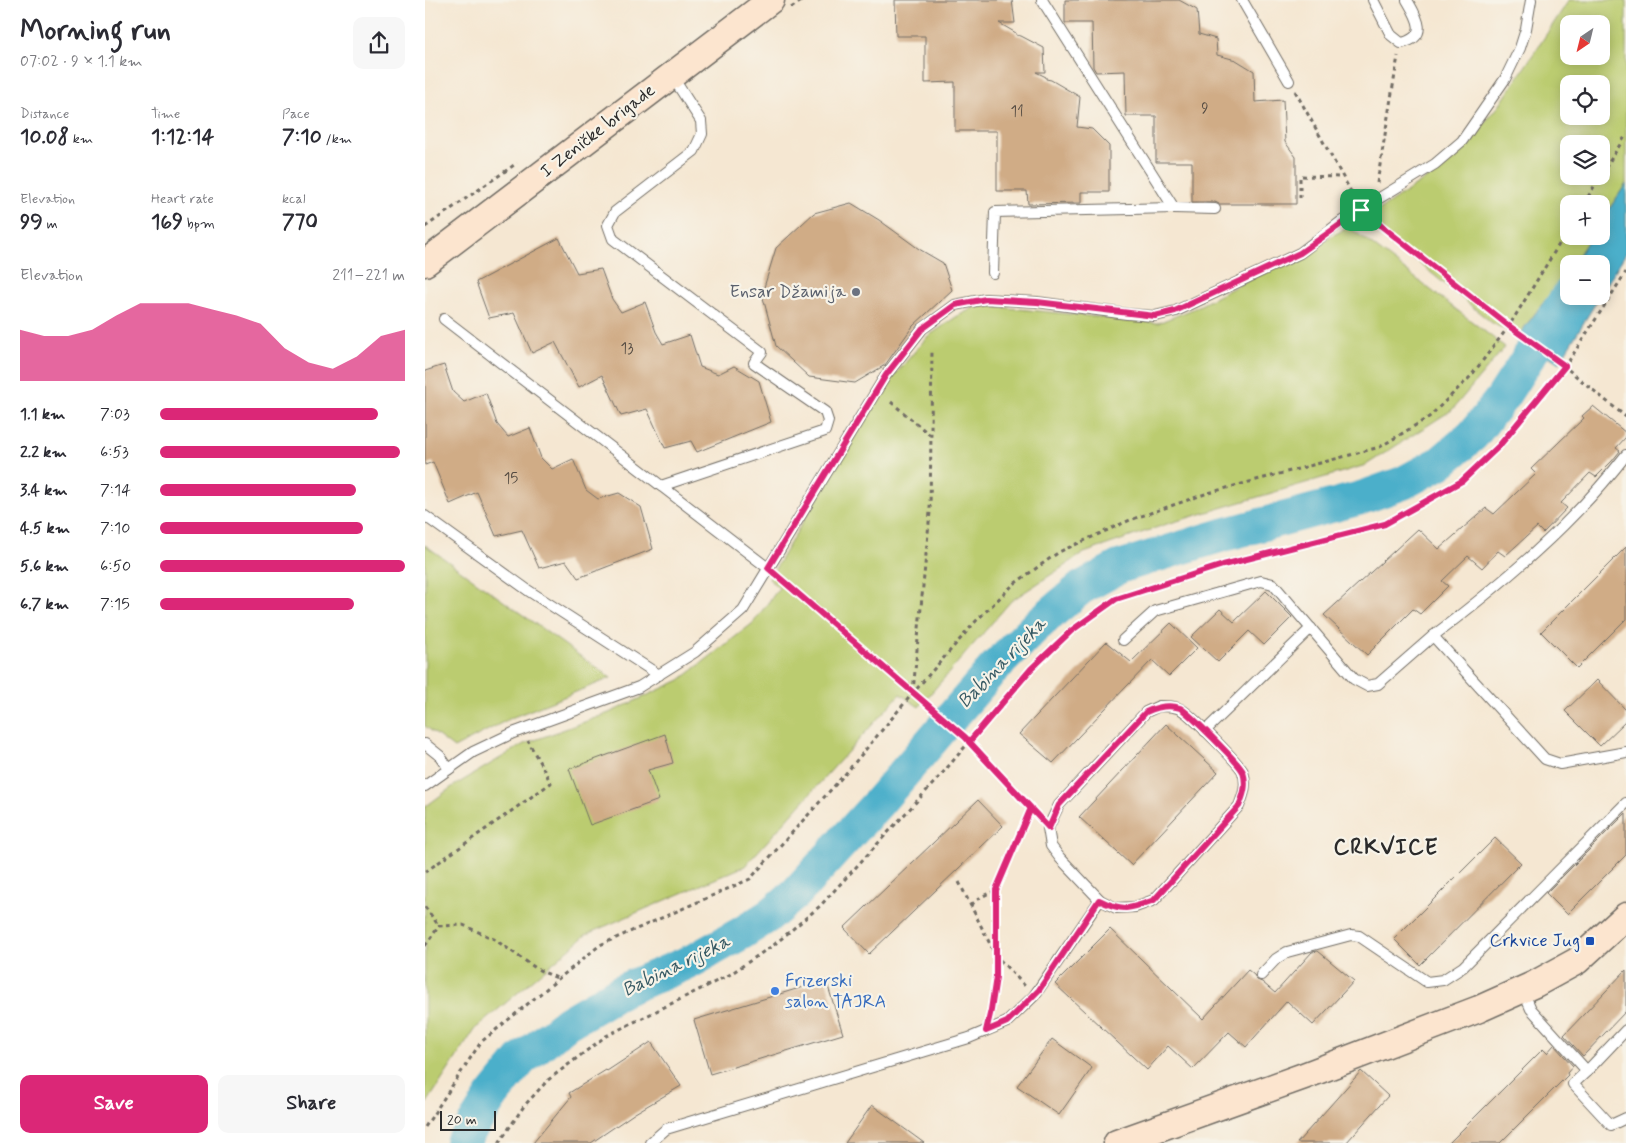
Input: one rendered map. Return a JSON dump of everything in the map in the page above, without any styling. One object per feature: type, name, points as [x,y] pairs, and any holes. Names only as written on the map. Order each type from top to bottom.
[{"type":"main road","name":"I Zeničke brigade","points":[[425,264],[771,0]]},
{"type":"main road","points":[[1117,1143],[1304,1076],[1479,1009],[1522,990],[1577,961],[1626,916]]},
{"type":"lane","points":[[1042,0],[1174,208]]},
{"type":"lane","points":[[1242,0],[1289,81]]},
{"type":"lane","points":[[1373,0],[1391,35],[1401,43],[1413,39],[1419,30],[1419,21],[1407,0]]},
{"type":"lane","points":[[425,786],[473,752],[522,730],[639,687],[695,652],[743,610],[886,375],[922,329],[955,305],[986,299],[1037,302],[1155,316],[1175,311],[1300,253],[1374,201],[1435,164],[1462,141],[1496,93],[1513,63],[1526,29],[1531,0]]},
{"type":"lane","points":[[661,486],[825,431],[828,421],[825,412],[754,364],[762,352],[613,239],[608,225],[615,212],[693,151],[702,134],[701,121],[672,74]]},
{"type":"lane","points":[[993,273],[995,212],[1174,208],[1215,209]]},
{"type":"lane","points":[[444,319],[768,568]]},
{"type":"lane","points":[[1123,640],[1155,611],[1261,581],[1273,584],[1354,680],[1367,686],[1378,684],[1433,636],[1471,607],[1554,534],[1602,486],[1626,455]]},
{"type":"lane","points":[[425,516],[529,591],[659,675]]},
{"type":"lane","points":[[1205,731],[1311,628]]},
{"type":"lane","points":[[1433,636],[1545,759],[1560,764],[1626,752]]},
{"type":"lane","points":[[1159,706],[1172,706],[1182,709],[1242,769],[1245,780],[1244,794],[1239,806],[1154,900],[1135,907],[1116,908],[1099,900],[1059,858],[1051,846],[1049,828],[1059,805],[1146,712],[1159,706]]},
{"type":"lane","points":[[425,744],[440,756],[449,769]]},
{"type":"lane","points":[[1261,975],[1276,959],[1287,952],[1351,935],[1359,936],[1427,982],[1443,980],[1463,967],[1626,803]]},
{"type":"lane","points":[[650,1143],[666,1129],[969,1038],[1007,1022],[1033,996],[1056,966],[1099,900]]},
{"type":"lane","points":[[1522,990],[1531,1010],[1587,1071]]},
{"type":"lane","points":[[1626,1030],[1573,1084],[1611,1125],[1626,1118]]},
{"type":"path","points":[[1374,201],[1401,43]]},
{"type":"path","points":[[1289,81],[1361,210],[1509,326],[1565,366],[1626,416]]},
{"type":"path","points":[[1610,161],[1626,135]]},
{"type":"path","points":[[1300,198],[1300,176],[1341,177]]},
{"type":"path","points":[[425,1127],[481,1042],[601,945],[750,879],[846,773],[975,621],[1014,584],[1059,552],[1130,520],[1208,493],[1380,447],[1429,417],[1471,376],[1509,326],[1560,243]]},
{"type":"path","points":[[499,1143],[524,1106],[547,1080],[606,1036],[729,974],[775,944],[820,906],[941,775],[1031,669],[1071,631],[1116,599],[1223,565],[1385,524],[1462,481],[1499,446],[1565,366],[1626,272]]},
{"type":"path","points":[[913,693],[930,512],[932,350]]},
{"type":"path","points":[[891,402],[931,436]]},
{"type":"path","points":[[768,568],[965,737],[1049,828]]},
{"type":"path","points":[[425,872],[551,783],[522,730]]},
{"type":"path","points":[[986,1031],[996,977],[996,890],[1031,808]]},
{"type":"path","points":[[959,882],[996,956],[1033,996]]},
{"type":"path","points":[[971,905],[981,897],[996,890]]},
{"type":"path","points":[[425,907],[439,926]]},
{"type":"path","points":[[439,926],[463,925],[486,935],[537,969],[559,979]]},
{"type":"path","points":[[425,946],[439,926]]},
{"type":"green space","points":[[1569,0],[1626,0],[1626,184],[1610,208],[1610,195],[1560,195],[1560,245],[1585,245],[1579,255],[1560,255],[1560,281],[1518,336],[1492,323],[1366,219],[1449,163],[1499,106]]},
{"type":"green space","points":[[1349,227],[1505,347],[1452,410],[1366,465],[1167,524],[1084,553],[1011,601],[919,707],[900,694],[745,866],[587,934],[475,1029],[425,1106],[425,807],[452,787],[524,744],[609,713],[680,680],[753,623],[779,588],[769,579],[877,396],[927,337],[956,317],[979,305],[1158,323],[1193,309]]},
{"type":"green space","points":[[425,545],[611,678],[511,718],[454,748],[425,726]]},
{"type":"water","points":[[1626,184],[1626,253],[1610,279],[1610,255],[1579,255],[1585,245],[1610,245],[1610,208]]},
{"type":"water","points":[[1560,281],[1560,305],[1594,305],[1559,363],[1518,336]]},
{"type":"building","points":[[895,0],[1012,0],[1015,23],[999,23],[1016,33],[1016,35],[1044,48],[1045,72],[1036,72],[1080,97],[1077,127],[1092,129],[1109,146],[1109,192],[1081,192],[1081,203],[1028,204],[1027,191],[997,191],[997,131],[955,131],[955,82],[925,83],[925,36],[896,36]]},
{"type":"building","points":[[1065,0],[1179,0],[1197,10],[1199,34],[1216,39],[1217,55],[1236,60],[1254,71],[1255,102],[1283,100],[1285,142],[1296,157],[1296,204],[1192,202],[1192,162],[1156,162],[1156,116],[1126,116],[1125,71],[1096,72],[1093,67],[1092,23],[1065,23]]},
{"type":"building","name":"Ensar Džamija","points":[[851,203],[943,263],[952,290],[913,326],[885,365],[855,383],[809,377],[776,346],[762,294],[776,248],[814,213]]},
{"type":"building","points":[[559,238],[577,273],[601,269],[612,299],[621,312],[645,302],[656,332],[663,344],[690,335],[700,367],[718,374],[734,366],[759,381],[771,422],[697,452],[691,441],[665,448],[647,409],[621,416],[602,375],[579,387],[555,342],[532,353],[514,313],[489,318],[476,282]]},
{"type":"building","points":[[444,365],[453,392],[464,402],[486,393],[497,424],[508,437],[530,428],[541,458],[552,469],[573,459],[586,490],[598,499],[619,493],[641,507],[653,549],[578,578],[566,561],[539,568],[522,530],[496,536],[477,492],[450,504],[433,462],[425,465],[425,371]]},
{"type":"building","points":[[1593,406],[1626,433],[1626,437],[1616,448],[1620,451],[1612,461],[1596,477],[1590,473],[1561,503],[1567,508],[1543,533],[1537,527],[1505,556],[1498,551],[1482,568],[1468,556],[1442,581],[1448,586],[1420,614],[1413,609],[1367,655],[1324,615],[1418,529],[1439,549],[1486,508],[1494,514],[1536,474],[1531,469],[1584,418],[1582,416]]},
{"type":"building","points":[[1626,547],[1626,619],[1577,668],[1541,632]]},
{"type":"building","points":[[1266,591],[1292,617],[1264,645],[1249,631],[1218,662],[1191,637],[1220,609],[1234,622]]},
{"type":"building","points":[[1171,623],[1197,648],[1169,676],[1152,660],[1053,763],[1019,734],[1106,642],[1131,662]]},
{"type":"building","points":[[1597,680],[1626,710],[1626,721],[1600,746],[1565,711]]},
{"type":"building","points":[[1166,724],[1218,772],[1131,865],[1079,817]]},
{"type":"building","points":[[665,734],[673,763],[648,770],[659,800],[590,825],[569,769]]},
{"type":"building","points":[[978,800],[1003,826],[869,954],[844,928]]},
{"type":"building","points":[[1626,813],[1626,855],[1567,914],[1546,893]]},
{"type":"building","points":[[1495,838],[1521,863],[1420,965],[1394,939]]},
{"type":"building","points":[[1110,929],[1203,1019],[1248,970],[1257,980],[1275,993],[1312,952],[1318,951],[1354,981],[1313,1025],[1287,1001],[1246,1047],[1229,1032],[1193,1069],[1168,1046],[1147,1070],[1055,984]]},
{"type":"building","points":[[1626,970],[1626,1011],[1583,1056],[1564,1035]]},
{"type":"building","points":[[826,980],[843,1034],[710,1074],[694,1020]]},
{"type":"building","points":[[1052,1039],[1092,1068],[1059,1115],[1017,1086]]},
{"type":"building","points":[[651,1042],[681,1086],[635,1113],[591,1143],[533,1143],[571,1097],[569,1093]]},
{"type":"building","points":[[1554,1045],[1573,1066],[1567,1073],[1568,1075],[1500,1143],[1449,1143],[1543,1049],[1547,1053]]},
{"type":"building","points":[[1361,1071],[1388,1096],[1346,1143],[1297,1143]]},
{"type":"building","points":[[872,1105],[924,1143],[845,1143]]},
{"type":"waterway","name":"Babina rijeka","points":[[462,1143],[492,1096],[521,1060],[567,1023],[623,990],[692,961],[742,933],[770,915],[796,893],[879,802],[993,669],[1039,623],[1081,588],[1119,567],[1223,535],[1361,498],[1403,483],[1440,463],[1473,435],[1502,398],[1562,305]]},
{"type":"place","name":"Ensar Džamija","points":[[856,292]]},
{"type":"place","name":"Crkvice Jug","points":[[1590,941]]},
{"type":"place","name":"Frizerski salon TAJRA","points":[[775,991]]},
{"type":"district","name":"CRKVICE","points":[[1386,848]]},
{"type":"route","points":[[1361,210],[1342,221],[1300,253],[1175,311],[1155,316],[1037,302],[986,299],[955,305],[922,329],[886,375],[768,568],[965,737],[1031,808],[996,890],[996,977],[986,1031],[1007,1022],[1039,990],[1099,900],[1116,908],[1135,907],[1154,900],[1239,806],[1244,794],[1245,780],[1242,769],[1182,709],[1172,706],[1159,706],[1146,712],[1059,805],[1049,828],[1031,808],[969,742],[1031,669],[1071,631],[1116,599],[1223,565],[1385,524],[1462,481],[1499,446],[1565,366],[1509,326],[1361,210]]}]
